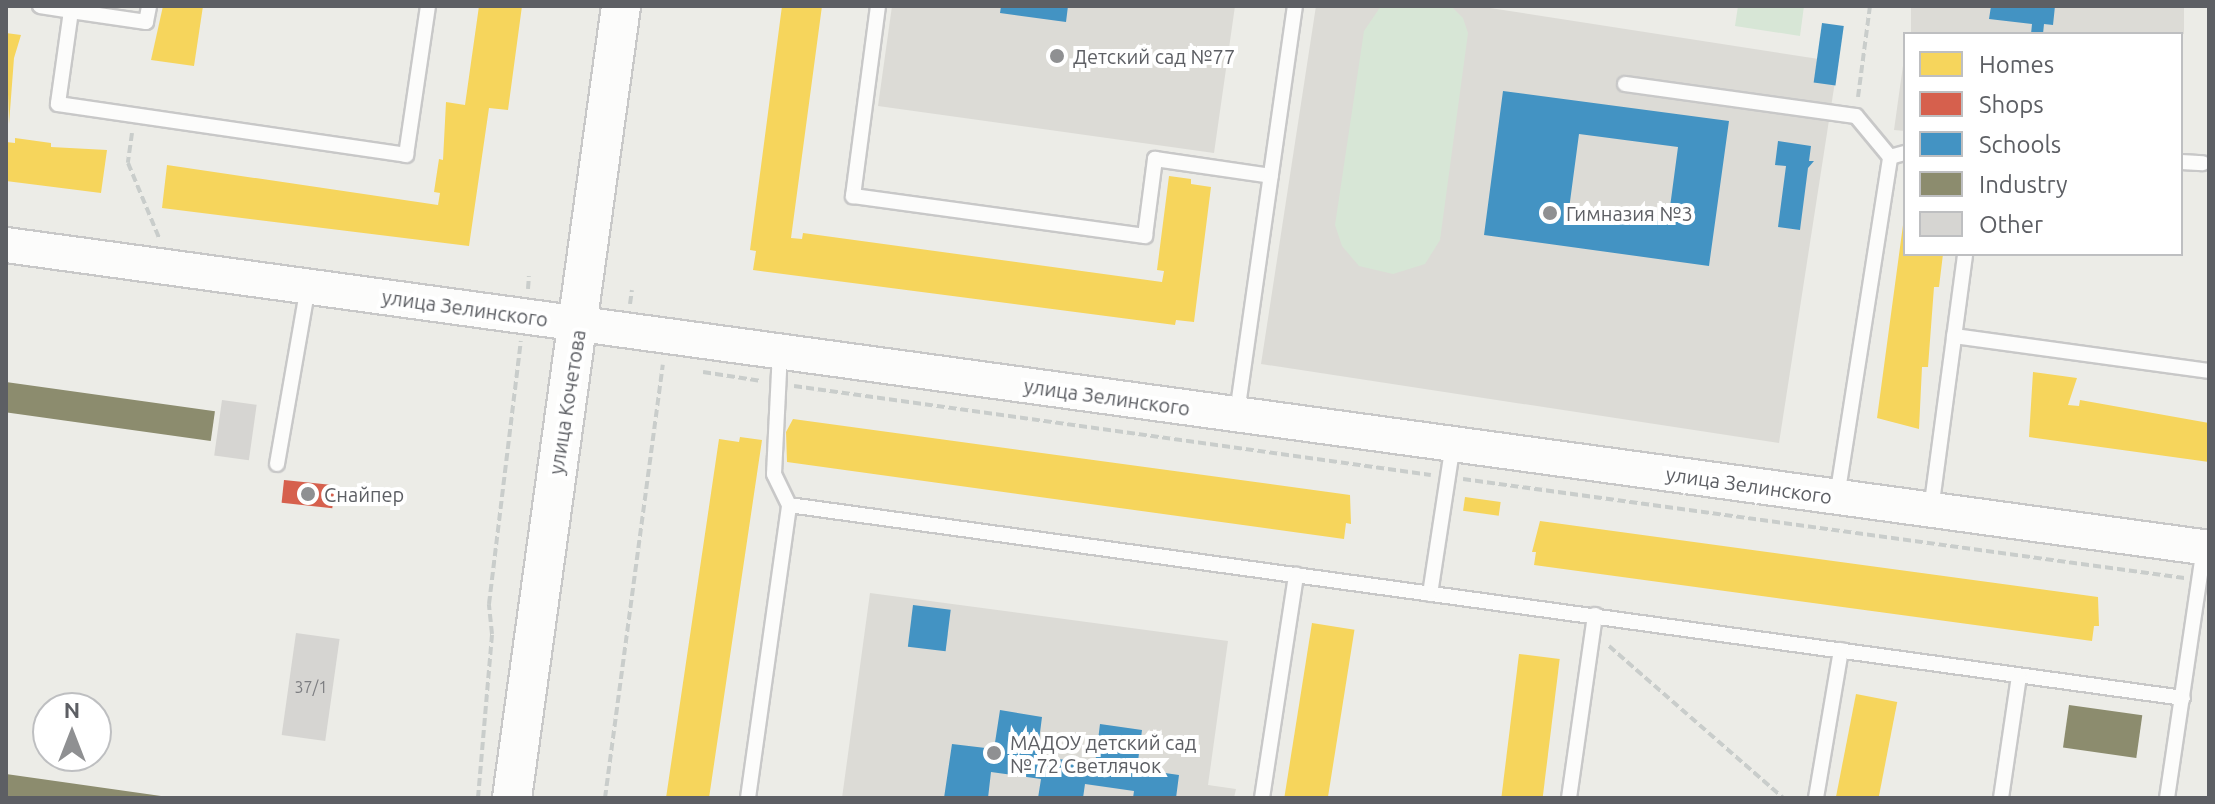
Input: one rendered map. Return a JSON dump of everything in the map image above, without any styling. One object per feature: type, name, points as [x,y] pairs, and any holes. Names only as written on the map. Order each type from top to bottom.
[{"type":"main road","name":"улица Кочетова","points":[[512,798],[578,339],[621,6]]},
{"type":"street","name":"улица Зелинского","points":[[6,245],[308,287],[522,330],[779,368],[1237,414],[1931,510],[2204,558]]},
{"type":"lane","points":[[40,6],[146,22],[149,6]]},
{"type":"lane","points":[[71,11],[58,104],[406,155],[428,6]]},
{"type":"lane","points":[[878,6],[853,196],[1145,236],[1155,159],[1271,176]]},
{"type":"lane","points":[[1237,414],[1295,6]]},
{"type":"lane","points":[[1625,84],[1856,116],[1898,155],[1837,497]]},
{"type":"lane","points":[[2183,162],[2203,163]]},
{"type":"lane","points":[[1931,510],[1965,256]]},
{"type":"lane","points":[[277,464],[308,287]]},
{"type":"lane","points":[[1954,336],[2209,371]]},
{"type":"lane","points":[[748,798],[789,505],[774,474],[779,368]]},
{"type":"lane","points":[[1430,594],[1453,444]]},
{"type":"lane","points":[[789,505],[2183,698]]},
{"type":"lane","points":[[2167,798],[2204,558]]},
{"type":"lane","points":[[1262,798],[1296,575]]},
{"type":"lane","points":[[1569,798],[1595,615]]},
{"type":"lane","points":[[1816,798],[1841,650]]},
{"type":"lane","points":[[2001,798],[2019,676]]},
{"type":"path","points":[[1856,116],[1870,6]]},
{"type":"path","points":[[134,115],[128,163],[160,241]]},
{"type":"path","points":[[478,798],[492,634],[489,604],[529,276]]},
{"type":"path","points":[[522,330],[578,339]]},
{"type":"path","points":[[650,363],[678,368]]},
{"type":"path","points":[[605,798],[663,365]]},
{"type":"path","points":[[692,370],[779,368],[1448,477],[2204,558]]},
{"type":"path","points":[[1593,631],[1783,798]]},
{"type":"shaded area","name":"Детский сад №77","points":[[892,6],[1235,6],[1214,153],[878,106]]},
{"type":"shaded area","name":"Гимназия №3","points":[[1316,6],[1477,6],[1838,62],[1779,443],[1261,364]]},
{"type":"shaded area","points":[[1911,6],[2184,6],[2184,34],[1911,32]]},
{"type":"shaded area","points":[[1903,65],[1903,131],[1894,130]]},
{"type":"shaded area","points":[[870,593],[1228,641],[1208,785],[1236,789],[1234,798],[842,798]]},
{"type":"green space","points":[[1381,6],[1451,6],[1463,18],[1468,33],[1440,240],[1425,264],[1393,274],[1359,266],[1342,246],[1335,225],[1364,31]]},
{"type":"green space","points":[[1738,6],[1804,6],[1800,36],[1735,26]]},
{"type":"building: Homes","points":[[163,6],[203,6],[194,66],[151,60]]},
{"type":"building: Homes","points":[[479,6],[522,6],[508,110],[489,108],[469,246],[162,208],[167,165],[438,205],[440,193],[434,192],[439,159],[443,160],[446,102],[465,105]]},
{"type":"building: Homes","points":[[782,6],[822,6],[791,238],[802,239],[803,233],[1162,282],[1164,271],[1157,270],[1169,176],[1191,179],[1191,184],[1211,187],[1194,322],[1176,320],[1175,325],[753,270],[756,251],[750,250]]},
{"type":"building: Homes","points":[[6,33],[21,35],[14,58],[9,124]]},
{"type":"building: Homes","points":[[15,138],[51,143],[51,147],[107,150],[101,193],[6,181],[6,142],[15,143]]},
{"type":"building: Homes","points":[[1903,225],[1903,256],[1943,256],[1939,287],[1934,287],[1928,367],[1922,367],[1919,429],[1877,418]]},
{"type":"building: Homes","points":[[2033,372],[2077,378],[2068,405],[2079,406],[2080,400],[2209,423],[2209,462],[2029,437]]},
{"type":"building: Homes","points":[[793,419],[1350,495],[1351,524],[1346,523],[1344,539],[787,462],[786,432]]},
{"type":"building: Homes","points":[[740,437],[762,440],[709,798],[666,798],[719,439],[739,442]]},
{"type":"building: Homes","points":[[1465,497],[1501,502],[1499,516],[1463,511]]},
{"type":"building: Homes","points":[[1540,521],[2098,597],[2099,626],[2094,626],[2092,641],[1534,565],[1536,552],[1532,552]]},
{"type":"building: Homes","points":[[1312,623],[1354,630],[1328,798],[1284,798]]},
{"type":"building: Homes","points":[[1519,654],[1560,659],[1543,798],[1501,798]]},
{"type":"building: Homes","points":[[1856,694],[1897,702],[1879,798],[1836,798]]},
{"type":"building: Shops","points":[[284,480],[335,485],[332,508],[282,503]]},
{"type":"building: Schools","points":[[1001,6],[1068,6],[1066,22],[1000,13]]},
{"type":"building: Schools","points":[[1991,6],[2055,6],[2053,25],[2044,24],[2043,32],[2031,32],[2032,24],[1989,19]]},
{"type":"building: Schools","points":[[1822,23],[1844,26],[1835,85],[1814,82]]},
{"type":"building: Schools","points":[[1503,91],[1729,121],[1709,266],[1484,235]],"holes":[[[1579,134],[1678,147],[1668,222],[1569,209]]]},
{"type":"building: Schools","points":[[1778,141],[1811,146],[1809,161],[1814,161],[1808,168],[1800,230],[1778,227],[1786,166],[1775,165]]},
{"type":"building: Schools","points":[[913,605],[951,610],[946,651],[908,647]]},
{"type":"building: Schools","name":"МАДОУ детский сад № 72 Светлячок","points":[[1000,710],[1042,717],[1037,756],[1095,764],[1100,724],[1142,730],[1137,769],[1179,775],[1176,798],[1133,798],[1134,791],[1085,784],[1083,798],[1038,798],[1041,779],[991,772],[988,798],[944,798],[952,744],[994,749]]},
{"type":"building: Industry","points":[[6,382],[215,411],[211,441],[6,412]]},
{"type":"building: Industry","points":[[2069,705],[2142,715],[2136,758],[2063,748]]},
{"type":"building: Industry","points":[[6,774],[161,796],[161,798],[6,798]]},
{"type":"building: Other","points":[[222,400],[257,405],[249,460],[214,455]]},
{"type":"building: Other","points":[[296,633],[340,639],[325,741],[282,735]]},
{"type":"place","name":"Детский сад №77","points":[[1057,56]]},
{"type":"place","name":"Гимназия №3","points":[[1550,213]]},
{"type":"place","name":"Снайпер","points":[[308,494]]},
{"type":"place","name":"МАДОУ детский сад № 72 Светлячок","points":[[994,753]]}]
